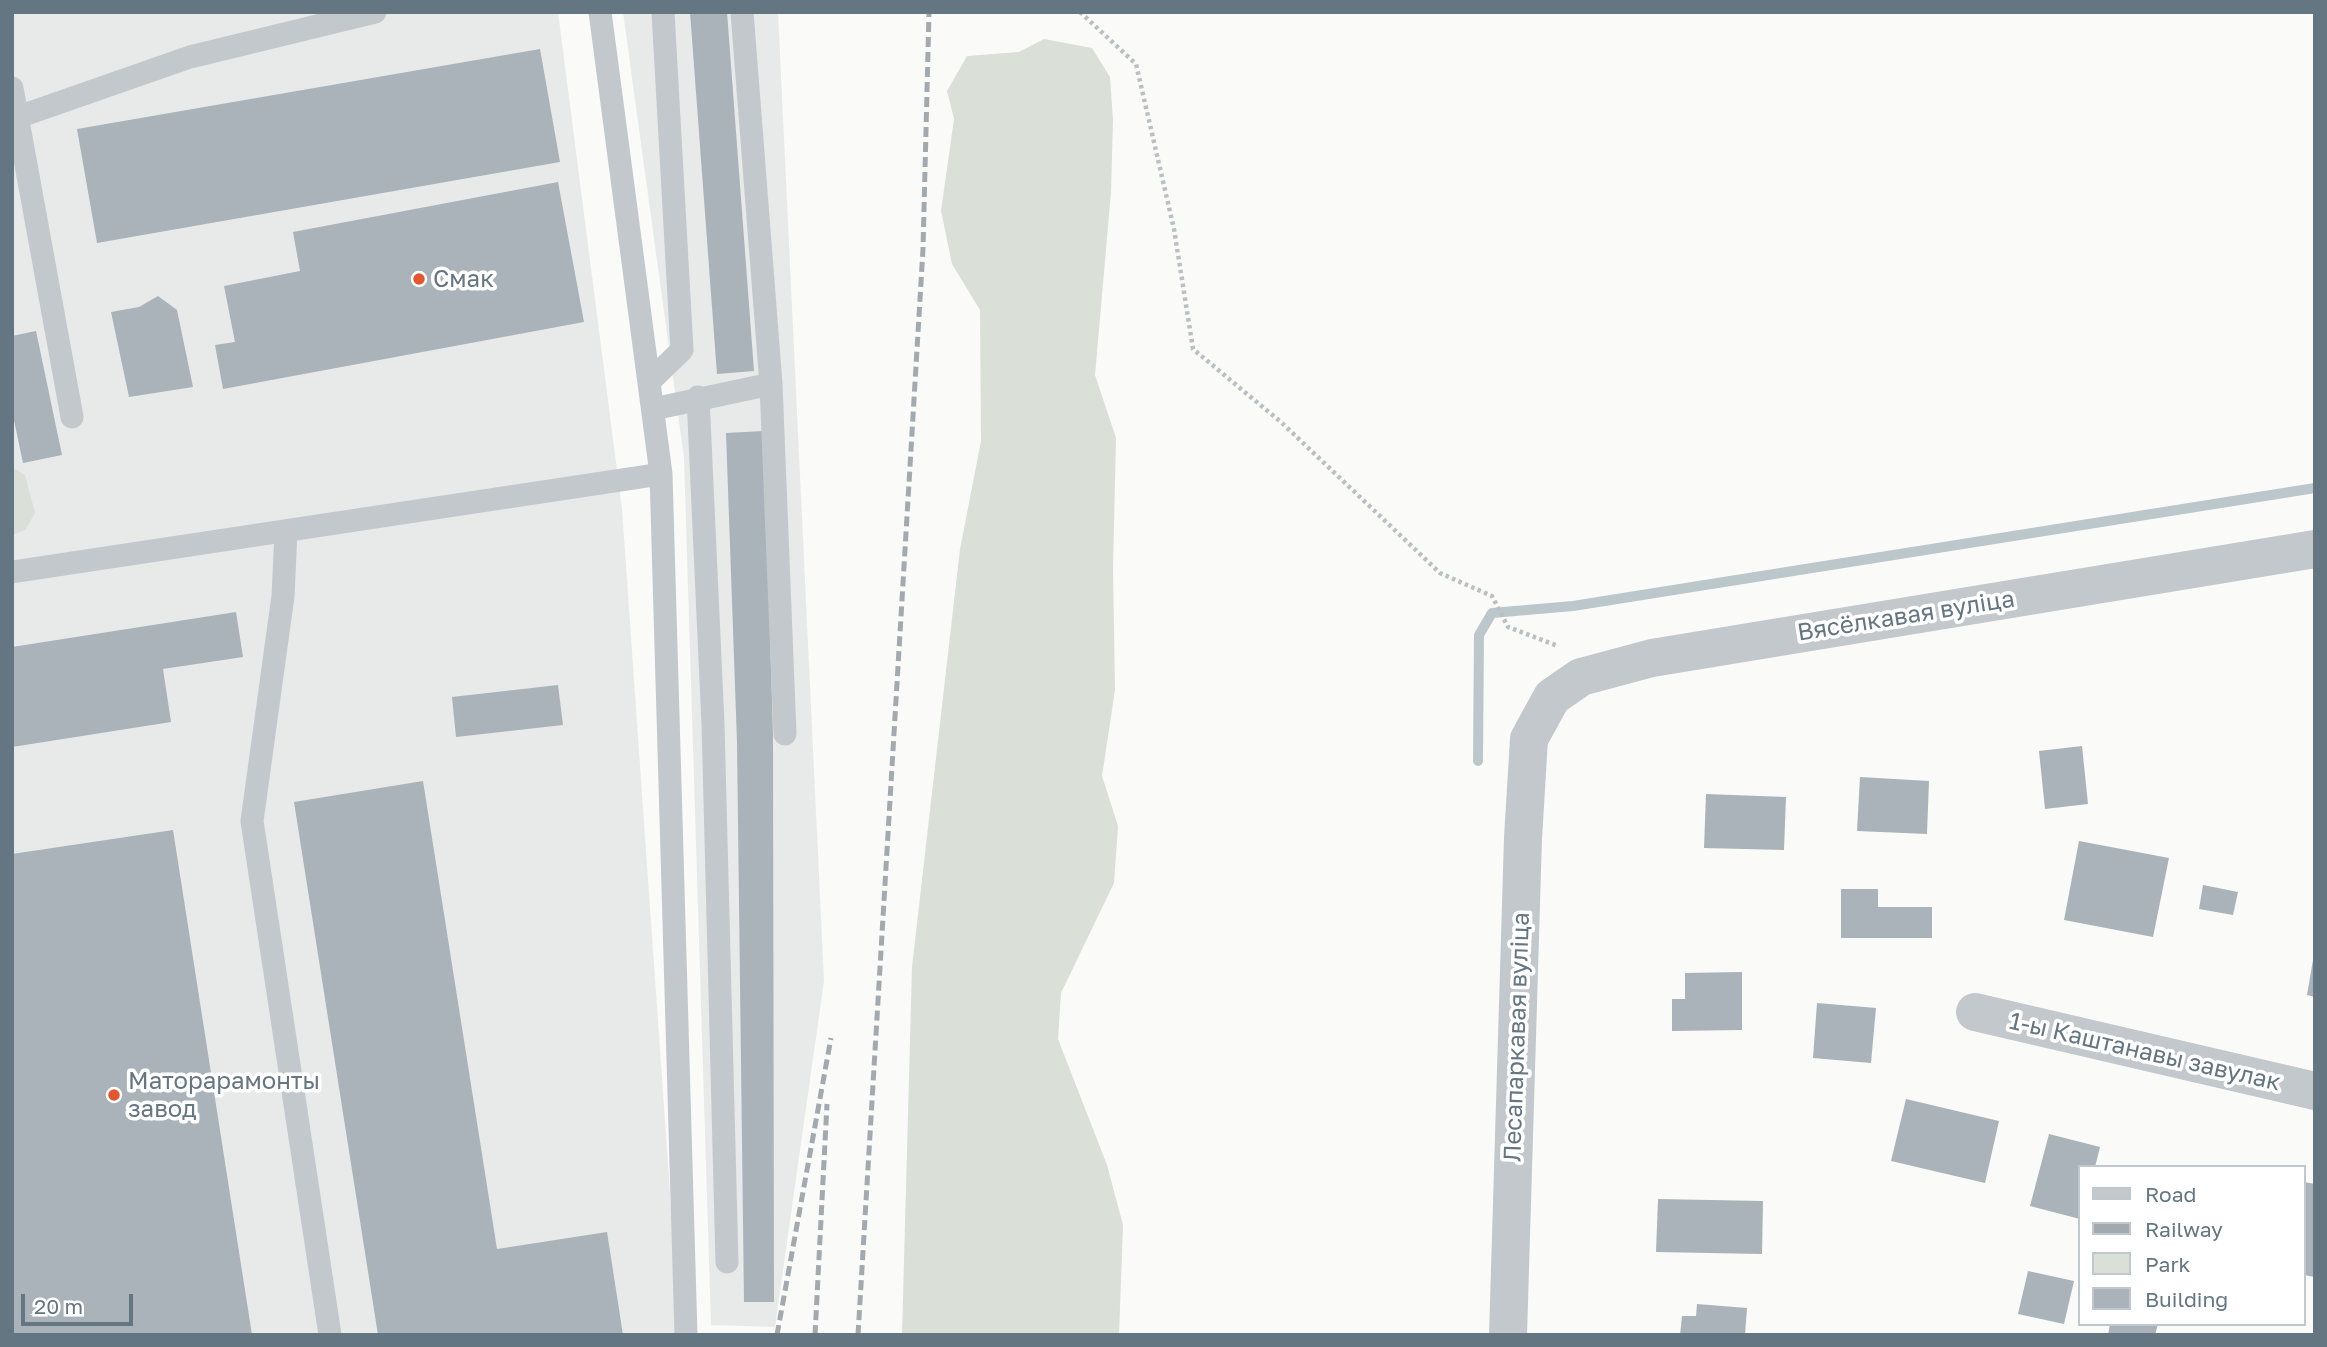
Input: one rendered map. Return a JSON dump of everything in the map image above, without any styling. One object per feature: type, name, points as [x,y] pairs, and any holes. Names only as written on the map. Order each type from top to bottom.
[{"type":"street","name":"Вясёлкавая вуліца","points":[[1529,739],[1552,697],[1581,677],[1652,658],[2315,549]]},
{"type":"street","name":"Лесапаркавая вуліца","points":[[1508,1335],[1523,838],[1529,739]]},
{"type":"street","name":"1-ы Каштанавы завулак","points":[[1975,1012],[2315,1091]]},
{"type":"lane","points":[[18,117],[190,57],[375,12]]},
{"type":"lane","points":[[600,12],[661,474],[686,1335]]},
{"type":"lane","points":[[649,382],[682,350],[663,12]]},
{"type":"lane","points":[[742,12],[771,384],[785,734]]},
{"type":"lane","points":[[12,88],[72,417]]},
{"type":"lane","points":[[653,409],[698,397],[771,384]]},
{"type":"lane","points":[[698,397],[713,737],[727,1262]]},
{"type":"lane","points":[[12,572],[661,474]]},
{"type":"lane","points":[[286,531],[283,596],[252,821],[330,1335]]},
{"type":"path","points":[[1080,12],[1136,64],[1174,229],[1193,349],[1282,423],[1440,573],[1492,596],[1508,627]]},
{"type":"shaded area","points":[[12,12],[558,12],[622,509],[680,1335],[12,1335]]},
{"type":"shaded area","points":[[623,12],[778,12],[824,981],[775,1327],[711,1325],[684,458]]},
{"type":"green space","points":[[1044,39],[1092,48],[1110,77],[1113,120],[1111,192],[1095,375],[1116,438],[1113,569],[1115,690],[1102,776],[1118,826],[1114,883],[1061,993],[1058,1039],[1107,1165],[1123,1225],[1119,1335],[902,1335],[912,967],[960,549],[981,441],[980,310],[952,264],[941,211],[954,119],[947,91],[967,56],[1019,52]]},
{"type":"green space","points":[[12,467],[25,475],[35,513],[25,530],[12,535]]},
{"type":"building","points":[[690,12],[727,12],[754,371],[717,374]]},
{"type":"building","points":[[540,49],[560,162],[97,243],[77,129]]},
{"type":"building","name":"Смак","points":[[558,182],[584,322],[223,389],[215,345],[235,342],[224,286],[300,271],[293,232]]},
{"type":"building","points":[[158,296],[177,310],[193,387],[129,397],[111,312],[139,307]]},
{"type":"building","points":[[36,331],[62,455],[23,463],[12,411],[12,336]]},
{"type":"building","points":[[764,431],[773,735],[774,1302],[744,1302],[737,742],[726,433]]},
{"type":"building","points":[[236,612],[243,657],[163,669],[171,722],[12,747],[12,647]]},
{"type":"building","points":[[558,685],[563,725],[456,737],[452,697]]},
{"type":"building","points":[[2082,746],[2088,804],[2045,809],[2039,751]]},
{"type":"building","points":[[1860,777],[1929,781],[1927,834],[1857,831]]},
{"type":"building","points":[[423,781],[497,1249],[607,1232],[623,1335],[378,1335],[294,802]]},
{"type":"building","points":[[1706,794],[1786,797],[1784,850],[1704,848]]},
{"type":"building","name":"Маторарамонты завод","points":[[173,830],[252,1335],[12,1335],[12,854]]},
{"type":"building","points":[[2079,841],[2169,858],[2153,937],[2064,920]]},
{"type":"building","points":[[2203,885],[2238,892],[2233,915],[2199,909]]},
{"type":"building","points":[[1841,889],[1878,889],[1878,907],[1932,907],[1932,938],[1841,938]]},
{"type":"building","points":[[2315,960],[2315,997],[2307,995]]},
{"type":"building","points":[[1742,972],[1742,1030],[1672,1031],[1672,999],[1685,999],[1685,973]]},
{"type":"building","points":[[1817,1003],[1876,1008],[1871,1063],[1813,1058]]},
{"type":"building","points":[[1906,1099],[1999,1121],[1985,1183],[1891,1161]]},
{"type":"building","points":[[2049,1134],[2100,1147],[2096,1165],[2078,1165],[2078,1218],[2030,1206]]},
{"type":"building","points":[[2306,1182],[2315,1184],[2315,1277],[2306,1275]]},
{"type":"building","points":[[1658,1199],[1763,1201],[1762,1254],[1656,1252]]},
{"type":"building","points":[[2028,1271],[2074,1281],[2064,1324],[2018,1314]]},
{"type":"building","points":[[1697,1304],[1747,1308],[1745,1335],[1680,1335],[1682,1316],[1696,1316]]},
{"type":"building","points":[[2110,1326],[2157,1326],[2155,1335],[2108,1335]]},
{"type":"waterway","points":[[1478,761],[1479,635],[1492,613],[1573,606],[2315,488]]},
{"type":"railway","points":[[858,1335],[923,249],[929,12]]},
{"type":"railway","points":[[777,1335],[831,1038]]},
{"type":"railway","points":[[815,1335],[827,1104]]},
{"type":"place","name":"Смак","points":[[419,279]]},
{"type":"place","name":"Маторарамонты завод","points":[[114,1095]]}]
